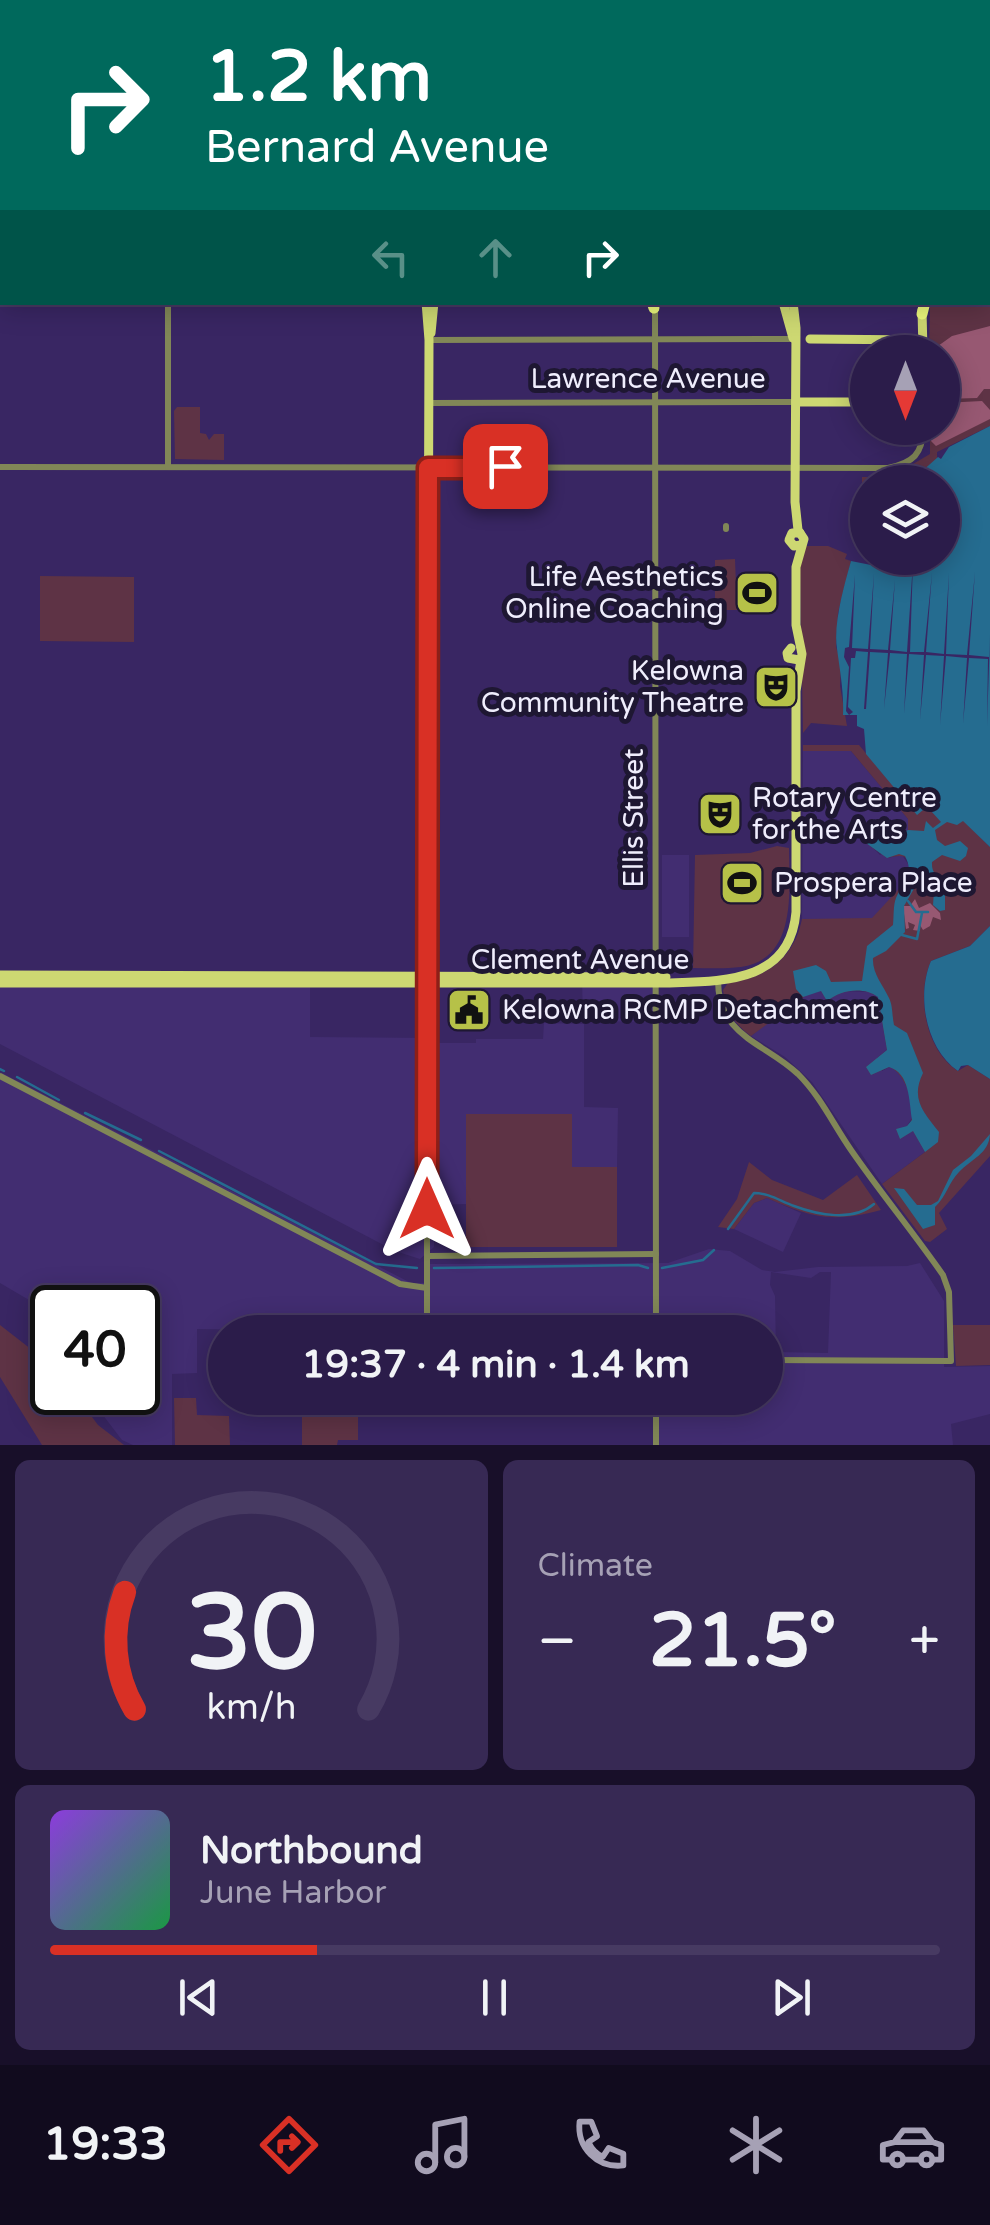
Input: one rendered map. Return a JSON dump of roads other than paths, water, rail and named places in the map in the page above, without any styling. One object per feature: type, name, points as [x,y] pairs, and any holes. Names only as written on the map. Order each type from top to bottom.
[{"type":"main road","points":[[427,980],[430,305]]},
{"type":"main road","points":[[783,305],[794,339]]},
{"type":"main road","points":[[792,305],[794,339]]},
{"type":"main road","points":[[923,306],[923,335]]},
{"type":"main road","points":[[794,339],[850,339]]},
{"type":"main road","name":"Clement Avenue","points":[[0,979],[718,980],[743,977],[766,967],[786,946],[794,926],[796,545],[789,538],[796,533],[794,339]]},
{"type":"main road","name":"Lawrence Avenue","points":[[796,402],[850,402]]},
{"type":"main road","name":"Clement Avenue","points":[[0,979],[38,976],[656,980]]},
{"type":"street","points":[[168,305],[168,467]]},
{"type":"street","name":"Ellis Street","points":[[654,305],[656,1315]]},
{"type":"street","points":[[429,340],[794,339]]},
{"type":"street","name":"Lawrence Avenue","points":[[428,402],[796,402]]},
{"type":"street","points":[[0,467],[892,467],[912,460],[922,445]]},
{"type":"street","points":[[638,977],[648,970],[656,954]]},
{"type":"street","points":[[427,980],[427,1315]]},
{"type":"street","points":[[718,980],[721,1003],[731,1024],[782,1060],[809,1086],[948,1288],[951,1361],[783,1360]]},
{"type":"street","points":[[0,1076],[400,1284],[427,1288]]},
{"type":"street","points":[[427,1256],[656,1254]]},
{"type":"street","points":[[656,1415],[656,1445]]},
{"type":"water","points":[[990,426],[990,847],[963,821],[957,825],[947,822],[935,830],[937,840],[945,846],[960,841],[968,848],[960,861],[942,855],[932,862],[936,875],[955,881],[945,891],[945,910],[933,905],[935,878],[919,880],[904,906],[905,932],[873,958],[876,974],[890,1001],[894,1025],[907,1033],[923,1073],[918,1091],[920,1105],[939,1132],[938,1142],[925,1152],[913,1131],[900,1139],[896,1129],[912,1120],[901,1075],[889,1067],[871,1075],[866,1067],[887,1050],[878,997],[859,991],[845,992],[827,1001],[821,991],[803,997],[796,989],[793,971],[816,965],[826,971],[831,982],[862,981],[867,946],[893,925],[895,901],[909,868],[905,856],[887,858],[866,843],[866,829],[879,824],[889,835],[897,836],[908,830],[924,831],[926,821],[933,828],[941,822],[931,811],[923,810],[917,815],[866,754],[864,729],[857,726],[857,715],[843,715],[836,639],[850,565],[850,575],[960,575],[960,465],[929,465],[960,441]]},
{"type":"water","points":[[990,926],[990,1079],[968,1065],[958,1071],[938,1049],[927,1021],[924,990],[931,961],[970,946]]},
{"type":"water","points":[[990,1134],[983,1151],[956,1176],[935,1207],[935,1225],[923,1229],[894,1188],[904,1189],[917,1205],[931,1205],[938,1201],[953,1170]]},
{"type":"waterway","points":[[719,568],[723,579]]},
{"type":"waterway","points":[[908,901],[916,912],[928,912]]},
{"type":"waterway","points":[[902,935],[917,939],[922,913]]},
{"type":"waterway","points":[[0,1069],[4,1071]]},
{"type":"waterway","points":[[17,1077],[59,1100]]},
{"type":"waterway","points":[[85,1113],[141,1140]]},
{"type":"waterway","points":[[159,1151],[376,1264],[417,1268]]},
{"type":"waterway","points":[[728,1229],[754,1193],[824,1214],[846,1215],[874,1204]]},
{"type":"waterway","points":[[662,1268],[703,1260],[714,1250]]},
{"type":"waterway","points":[[434,1268],[648,1268]]},
{"type":"place","name":"Life Aesthetics Online Coaching","points":[[757,593]]},
{"type":"place","name":"Kelowna Community Theatre","points":[[776,687]]},
{"type":"place","name":"Rotary Centre for the Arts","points":[[720,814]]},
{"type":"place","name":"Prospera Place","points":[[742,883]]},
{"type":"place","name":"Kelowna RCMP Detachment","points":[[469,1010]]}]
